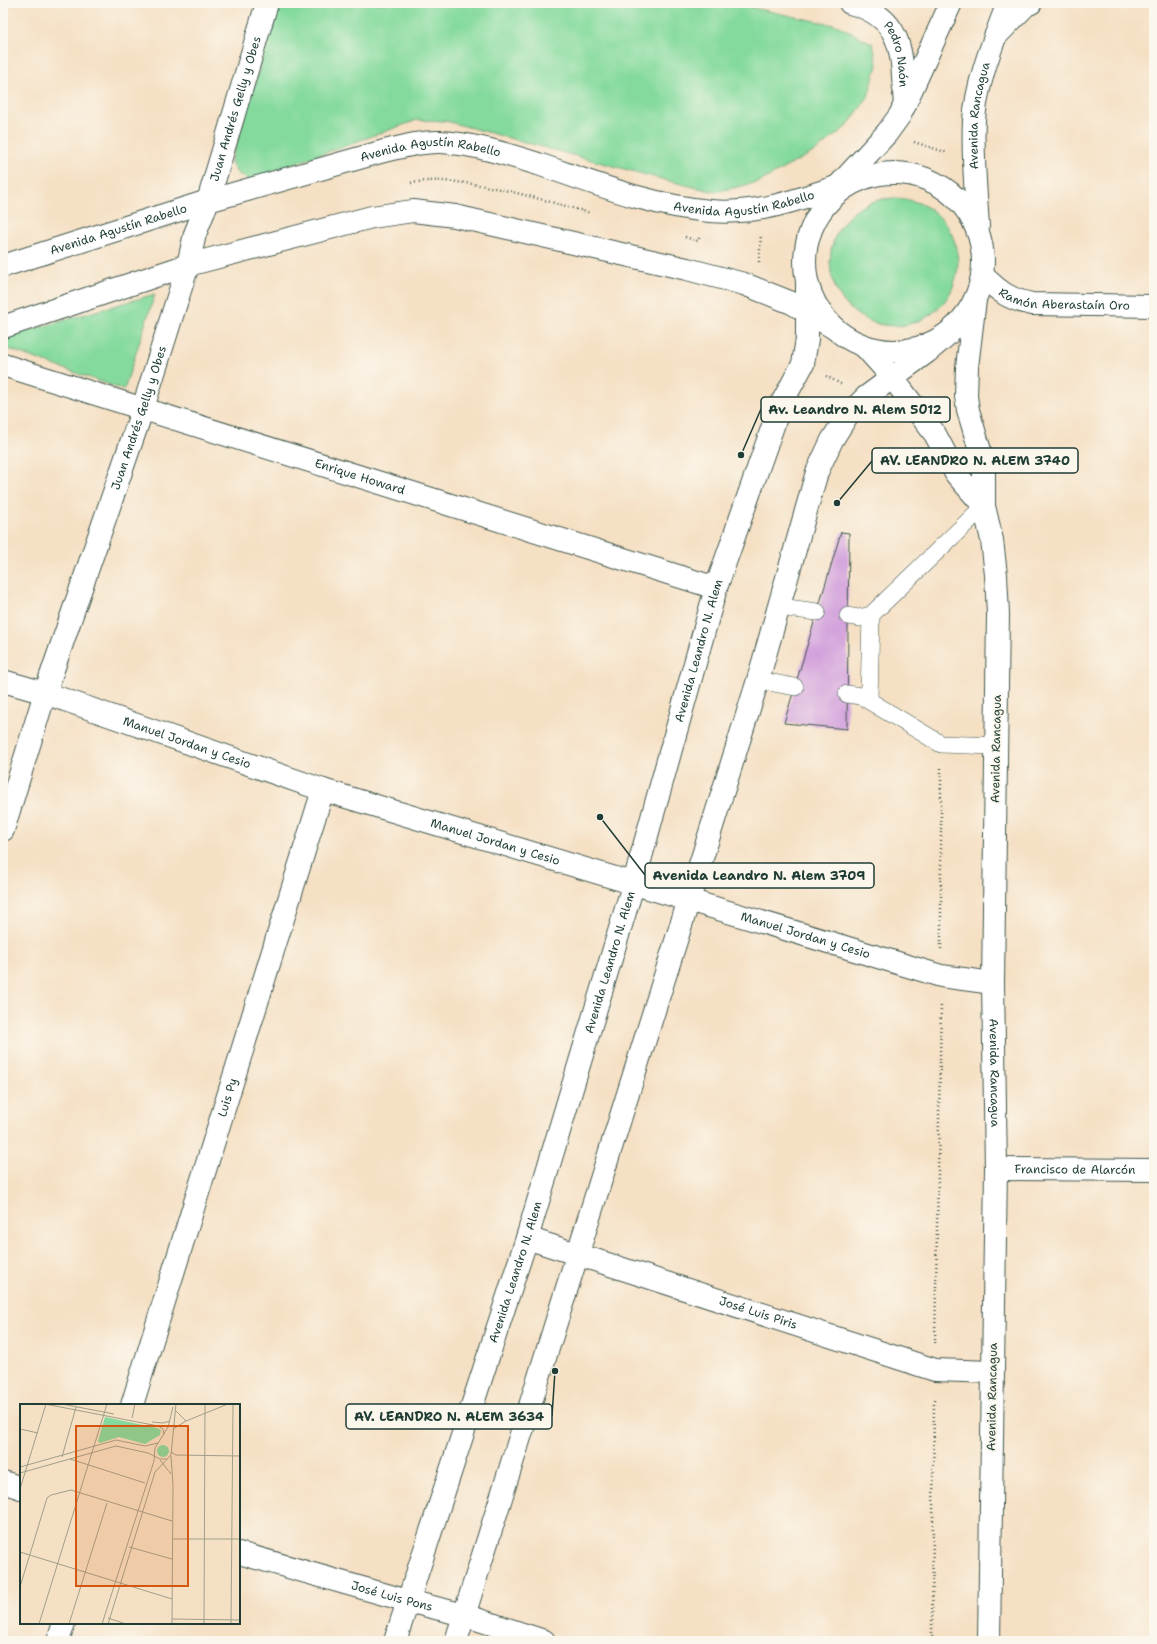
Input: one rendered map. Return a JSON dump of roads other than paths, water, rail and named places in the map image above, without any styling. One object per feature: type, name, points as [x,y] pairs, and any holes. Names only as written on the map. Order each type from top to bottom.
[{"type":"main road","name":"Juan Andrés Gelly y Obes","points":[[3,830],[45,693],[143,408],[188,265],[195,234],[208,200],[267,3]]},
{"type":"main road","name":"Pedro Naón","points":[[850,3],[871,11],[880,17],[896,34],[901,56],[905,105]]},
{"type":"main road","points":[[834,328],[822,315],[814,300],[808,283],[804,265],[805,246],[810,228],[818,212],[887,133],[905,105],[951,3]]},
{"type":"main road","name":"Avenida Rancagua","points":[[979,232],[974,162],[974,118],[984,74],[995,37],[1008,3]]},
{"type":"main road","points":[[995,37],[1026,5],[1031,3]]},
{"type":"main road","name":"Avenida Agustín Rabello","points":[[3,266],[208,200],[384,152],[412,145],[439,142],[469,145],[497,151],[645,200],[675,207],[712,212],[763,208],[834,192]]},
{"type":"main road","points":[[456,1641],[758,680],[780,607],[817,472],[832,440],[847,416],[866,397],[927,352],[963,319],[975,300],[983,276],[984,254],[979,232],[971,216],[960,202],[947,190],[931,180],[914,174],[896,172],[878,174],[860,178],[834,192]]},
{"type":"main road","points":[[3,327],[188,265],[372,217],[413,211],[455,216],[687,269],[757,289],[781,297],[865,347],[886,352],[908,351],[928,345],[947,335]]},
{"type":"main road","name":"Ramón Aberastaín Oro","points":[[983,276],[1001,293],[1016,301],[1032,304],[1154,306]]},
{"type":"main road","name":"Avenida Leandro N. Alem","points":[[395,1641],[527,1238],[634,882],[716,588],[780,406],[803,364],[808,339],[808,283]]},
{"type":"main road","name":"Avenida Rancagua","points":[[975,300],[967,367],[966,396],[968,410],[984,464],[984,506],[992,540],[998,614],[993,982],[996,1169],[989,1641]]},
{"type":"main road","name":"Avenida Rancagua","points":[[865,347],[892,377],[935,434],[956,474],[984,506]]},
{"type":"main road","name":"Enrique Howard","points":[[3,366],[143,408],[716,588]]},
{"type":"main road","name":"Manuel Jordan y Cesio","points":[[3,681],[45,693],[323,790],[634,882],[941,976],[993,982]]},
{"type":"main road","name":"Luis Py","points":[[132,1404],[323,790]]},
{"type":"main road","name":"Francisco de Alarcón","points":[[996,1169],[1154,1170]]},
{"type":"main road","name":"José Luis Piris","points":[[527,1238],[578,1256],[935,1370],[992,1372]]},
{"type":"main road","points":[[3,1482],[20,1488]]},
{"type":"main road","name":"José Luis Pons","points":[[240,1553],[408,1601],[464,1615],[544,1641]]},
{"type":"main road","points":[[58,1641],[64,1624]]},
{"type":"lane","points":[[848,616],[859,618],[872,615],[984,506]]},
{"type":"lane","points":[[780,607],[817,612]]},
{"type":"lane","points":[[869,700],[872,615]]},
{"type":"lane","points":[[758,680],[795,687]]},
{"type":"lane","points":[[847,694],[861,696],[869,700],[941,744],[996,746]]},
{"type":"place","name":"Av. Leandro N. Alem 5012","points":[[741,455]]},
{"type":"place","name":"AV. LEANDRO N. ALEM 3740","points":[[837,503]]},
{"type":"place","name":"Avenida Leandro N. Alem 3709","points":[[600,817]]},
{"type":"place","name":"AV. LEANDRO N. ALEM 3634","points":[[555,1371]]}]
